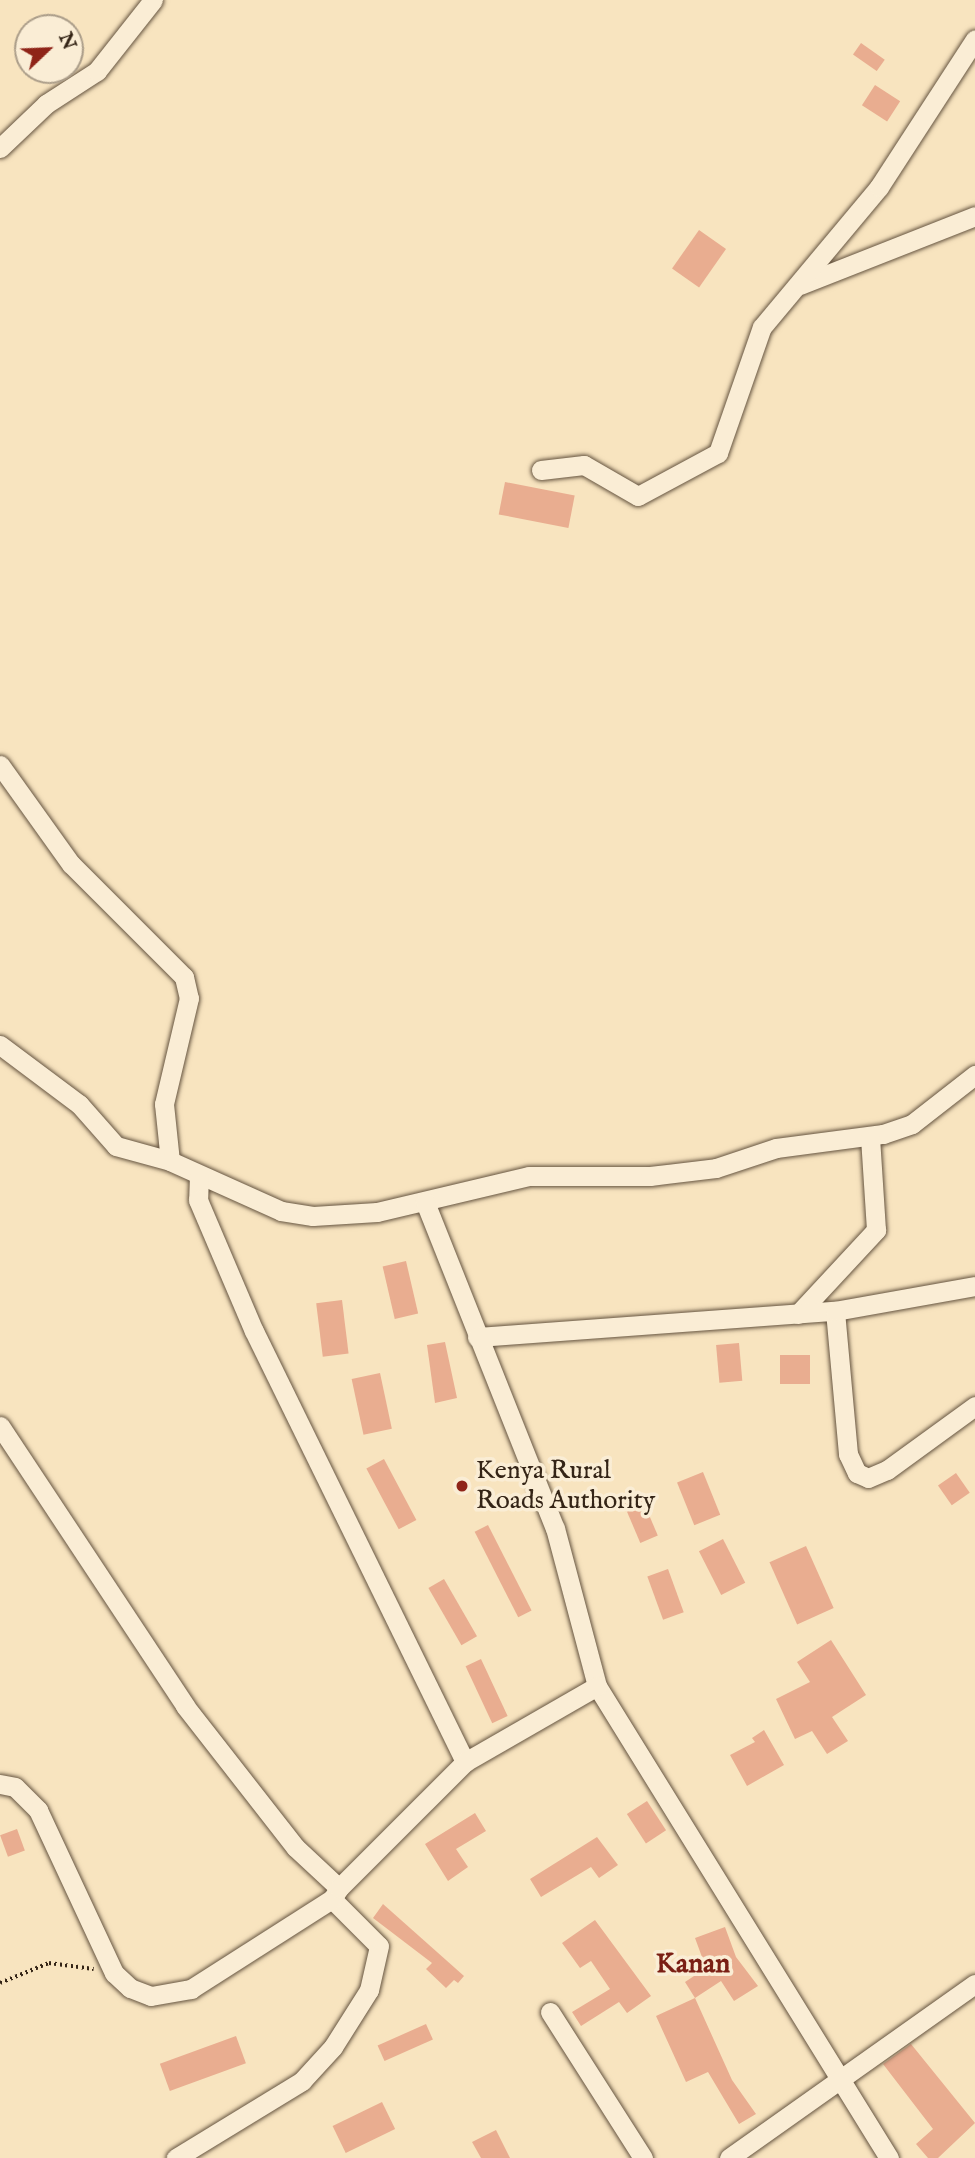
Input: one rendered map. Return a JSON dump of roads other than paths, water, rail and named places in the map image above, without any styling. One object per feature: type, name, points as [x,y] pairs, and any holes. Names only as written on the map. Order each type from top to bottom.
[{"type":"street","points":[[0,148],[46,104],[97,71],[153,0]]},
{"type":"street","points":[[541,470],[583,465],[638,496],[710,461],[726,439],[762,327],[879,187],[975,39]]},
{"type":"street","points":[[799,286],[975,216]]},
{"type":"street","points":[[0,765],[71,864],[184,977],[189,998],[164,1104],[170,1161]]},
{"type":"street","points":[[0,1045],[79,1104],[116,1146],[170,1161],[296,1215],[377,1212],[520,1178],[650,1176],[716,1168],[776,1148],[870,1136],[912,1124],[975,1075]]},
{"type":"street","points":[[798,1314],[876,1230],[870,1136]]},
{"type":"street","points":[[199,1175],[198,1200],[254,1331],[465,1762]]},
{"type":"street","points":[[425,1202],[555,1528],[597,1686],[617,1726],[842,2078],[889,2158]]},
{"type":"street","points":[[477,1337],[835,1311],[975,1286]]},
{"type":"street","points":[[835,1311],[848,1454],[857,1473],[869,1478],[887,1470],[975,1406]]},
{"type":"street","points":[[0,1426],[185,1706],[295,1847],[379,1946],[369,1990],[333,2047],[302,2081],[176,2158]]},
{"type":"street","points":[[0,1784],[15,1787],[38,1810],[114,1973],[151,1996],[191,1989],[335,1894],[465,1762],[597,1686]]},
{"type":"street","points":[[729,2158],[975,1984]]},
{"type":"street","points":[[550,2012],[643,2158]]},
{"type":"place","name":"Kenya Rural Roads Authority","points":[[462,1486]]},
{"type":"district","name":"Kanan","points":[[693,1965]]}]
